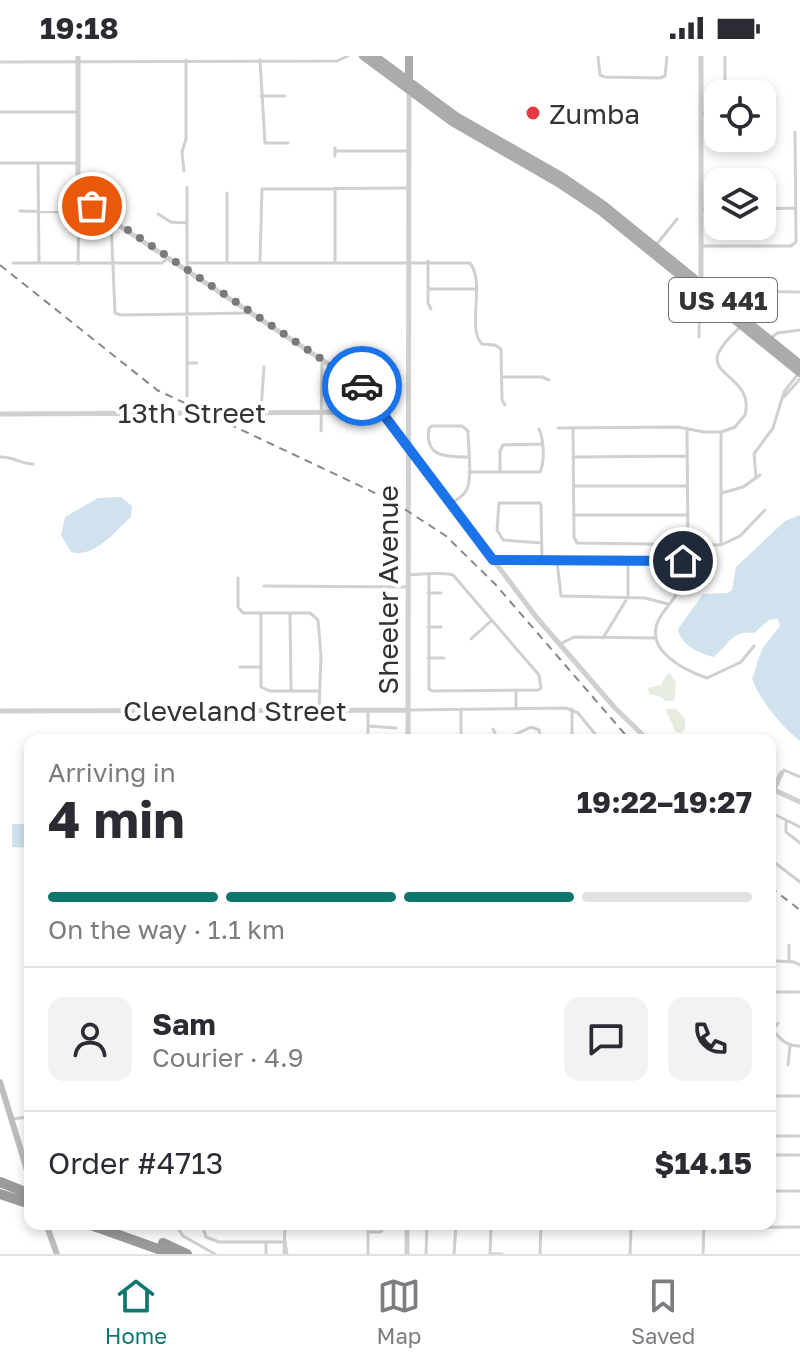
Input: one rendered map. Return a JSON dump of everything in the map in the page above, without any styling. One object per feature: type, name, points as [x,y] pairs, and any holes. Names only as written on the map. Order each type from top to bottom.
[{"type":"highway","points":[[0,1184],[24,1196]]},
{"type":"highway","points":[[0,1197],[24,1199]]},
{"type":"highway","points":[[105,1230],[172,1254]]},
{"type":"highway","points":[[125,1230],[187,1254]]},
{"type":"main road","name":"US 441","points":[[363,56],[458,120],[602,208],[701,287],[800,375]]},
{"type":"main road","name":"US 441","points":[[373,56],[392,69],[443,116],[458,120]]},
{"type":"main road","name":"Sheeler Avenue","points":[[409,56],[409,87]]},
{"type":"main road","points":[[392,69],[404,73],[409,67]]},
{"type":"main road","name":"US 441","points":[[701,287],[712,291],[800,364]]},
{"type":"main road","points":[[741,325],[754,326]]},
{"type":"main road","points":[[0,1082],[24,1161]]},
{"type":"main road","points":[[48,1230],[57,1254]]},
{"type":"street","points":[[1,60],[337,61],[348,56]]},
{"type":"street","points":[[598,56],[600,75],[605,77],[660,78],[665,76],[667,56]]},
{"type":"street","points":[[699,337],[701,56]]},
{"type":"street","points":[[725,56],[725,80]]},
{"type":"street","points":[[78,58],[78,163],[83,191],[99,213],[363,387],[560,644],[642,734]]},
{"type":"street","points":[[184,171],[186,60]]},
{"type":"street","points":[[260,60],[265,143],[288,143]]},
{"type":"street","name":"Sheeler Avenue","points":[[408,734],[409,87]]},
{"type":"street","points":[[261,96],[285,96]]},
{"type":"street","points":[[0,112],[77,112]]},
{"type":"street","points":[[702,246],[791,246],[796,242],[795,132]]},
{"type":"street","points":[[335,151],[408,151]]},
{"type":"street","points":[[0,163],[78,163]]},
{"type":"street","points":[[38,163],[39,263]]},
{"type":"street","points":[[187,187],[187,396]]},
{"type":"street","points":[[335,188],[335,262]]},
{"type":"street","points":[[260,262],[262,189],[409,188]]},
{"type":"street","points":[[227,193],[227,263]]},
{"type":"street","points":[[776,209],[796,208]]},
{"type":"street","points":[[20,211],[99,213]]},
{"type":"street","points":[[78,264],[79,213]]},
{"type":"street","points":[[158,214],[171,222],[187,223]]},
{"type":"street","points":[[654,248],[677,219]]},
{"type":"street","points":[[111,221],[113,309],[121,315],[251,313]]},
{"type":"street","points":[[13,263],[162,263],[168,258]]},
{"type":"street","points":[[428,261],[428,303],[431,309]]},
{"type":"street","points":[[187,263],[470,263],[477,289],[477,336],[482,344],[501,349],[502,400],[505,405]]},
{"type":"street","points":[[428,289],[477,289]]},
{"type":"street","points":[[712,291],[800,292]]},
{"type":"street","points":[[558,428],[730,430],[739,423],[747,408],[746,397],[721,369],[717,359],[719,352],[741,325]]},
{"type":"street","points":[[770,339],[777,333],[800,330]]},
{"type":"street","points":[[321,431],[322,359]]},
{"type":"street","points":[[187,363],[197,363]]},
{"type":"street","points":[[261,411],[264,367]]},
{"type":"street","points":[[722,493],[743,487],[758,476],[754,454],[773,428],[781,399],[800,375]]},
{"type":"street","points":[[502,377],[542,377],[549,380]]},
{"type":"street","name":"13th Street","points":[[0,414],[383,412]]},
{"type":"street","points":[[451,504],[466,492],[469,472],[469,457],[468,431],[465,426],[429,428],[428,441],[437,454],[443,457],[469,457]]},
{"type":"street","points":[[573,428],[574,537],[581,544],[721,545],[740,536],[765,510]]},
{"type":"street","points":[[687,428],[687,515],[682,582],[658,621],[656,638],[669,658],[707,678],[741,662],[754,646]]},
{"type":"street","points":[[469,472],[540,472],[543,444],[539,429]]},
{"type":"street","points":[[721,432],[721,545]]},
{"type":"street","points":[[500,472],[503,445],[543,444]]},
{"type":"street","points":[[574,457],[687,456]]},
{"type":"street","points":[[0,457],[14,457],[24,464],[33,464]]},
{"type":"street","points":[[574,486],[687,486]]},
{"type":"street","points":[[542,543],[503,540],[497,530],[499,503],[540,503],[542,543],[542,560]]},
{"type":"street","points":[[574,515],[687,515]]},
{"type":"street","points":[[493,560],[683,561]]},
{"type":"street","points":[[557,561],[559,593],[565,597],[628,597],[657,600],[669,605]]},
{"type":"street","points":[[603,638],[628,597],[628,561]]},
{"type":"street","points":[[409,575],[429,574],[453,575],[541,678],[541,688],[432,691],[427,685],[429,574]]},
{"type":"street","points":[[238,578],[240,610],[247,614],[310,613],[318,620],[319,710]]},
{"type":"street","points":[[264,586],[409,587]]},
{"type":"street","points":[[428,593],[441,593]]},
{"type":"street","points":[[261,614],[260,683],[264,690],[320,691]]},
{"type":"street","points":[[290,614],[291,691]]},
{"type":"street","points":[[471,639],[492,620]]},
{"type":"street","points":[[428,627],[441,627]]},
{"type":"street","points":[[560,644],[574,637],[656,638]]},
{"type":"street","points":[[428,658],[444,658]]},
{"type":"street","points":[[240,667],[260,667]]},
{"type":"street","points":[[516,690],[516,709]]},
{"type":"street","points":[[461,709],[461,734]]},
{"type":"street","points":[[572,709],[572,734]]},
{"type":"street","points":[[572,709],[595,734]]},
{"type":"street","name":"Cleveland Street","points":[[0,711],[572,709]]},
{"type":"street","points":[[368,710],[368,734]]},
{"type":"street","points":[[368,726],[396,728]]},
{"type":"street","points":[[516,734],[531,727],[539,730],[540,734]]},
{"type":"street","points":[[493,729],[495,734]]},
{"type":"street","points":[[776,783],[784,770],[800,777]]},
{"type":"street","points":[[776,792],[800,802]]},
{"type":"street","points":[[776,815],[800,827]]},
{"type":"street","points":[[786,820],[786,832],[800,843]]},
{"type":"street","points":[[776,864],[800,882]]},
{"type":"street","points":[[789,945],[789,961]]},
{"type":"street","points":[[777,961],[800,965]]},
{"type":"street","points":[[776,992],[800,992]]},
{"type":"street","points":[[776,1034],[790,1046],[800,1046]]},
{"type":"street","points":[[788,1065],[790,1046]]},
{"type":"street","points":[[776,1096],[800,1096]]},
{"type":"street","points":[[11,1119],[24,1118]]},
{"type":"street","points":[[776,1136],[800,1136]]},
{"type":"street","points":[[776,1155],[800,1155]]},
{"type":"street","points":[[776,1191],[800,1191]]},
{"type":"street","points":[[776,1227],[800,1227]]},
{"type":"street","points":[[179,1230],[183,1236],[215,1254]]},
{"type":"street","points":[[204,1230],[206,1237],[213,1241],[285,1242]]},
{"type":"street","points":[[285,1230],[285,1254]]},
{"type":"street","points":[[368,1254],[368,1232],[382,1230]]},
{"type":"street","points":[[407,1230],[407,1254]]},
{"type":"street","points":[[426,1254],[427,1230]]},
{"type":"street","points":[[454,1254],[456,1230]]},
{"type":"street","points":[[491,1230],[490,1254],[502,1254]]},
{"type":"street","points":[[540,1254],[541,1230]]},
{"type":"street","points":[[630,1254],[631,1230]]},
{"type":"street","points":[[703,1254],[704,1230]]},
{"type":"street","points":[[266,1242],[266,1254]]},
{"type":"shaded area","points":[[670,673],[676,683],[674,701],[665,701],[662,697],[649,694],[648,688],[661,685]]},
{"type":"shaded area","points":[[665,709],[676,709],[685,719],[685,729],[681,733],[676,732]]},
{"type":"water","points":[[121,497],[132,506],[131,517],[96,548],[80,553],[71,552],[61,535],[65,517],[98,498]]},
{"type":"water","points":[[800,515],[800,741],[772,713],[752,679],[762,649],[780,626],[778,619],[769,620],[754,633],[736,636],[714,657],[691,648],[678,629],[703,594],[728,593],[732,590],[736,567],[785,521]]},
{"type":"water","points":[[12,824],[24,824],[24,848],[12,847]]},
{"type":"railway","points":[[0,265],[157,390],[392,501],[446,536],[495,584],[625,734]]},
{"type":"railway","points":[[776,892],[800,910]]},
{"type":"way so far","points":[[92,206],[362,386]]},
{"type":"place","name":"Zumba","points":[[533,113]]},
{"type":"route","points":[[362,386],[493,560],[683,561]]}]
